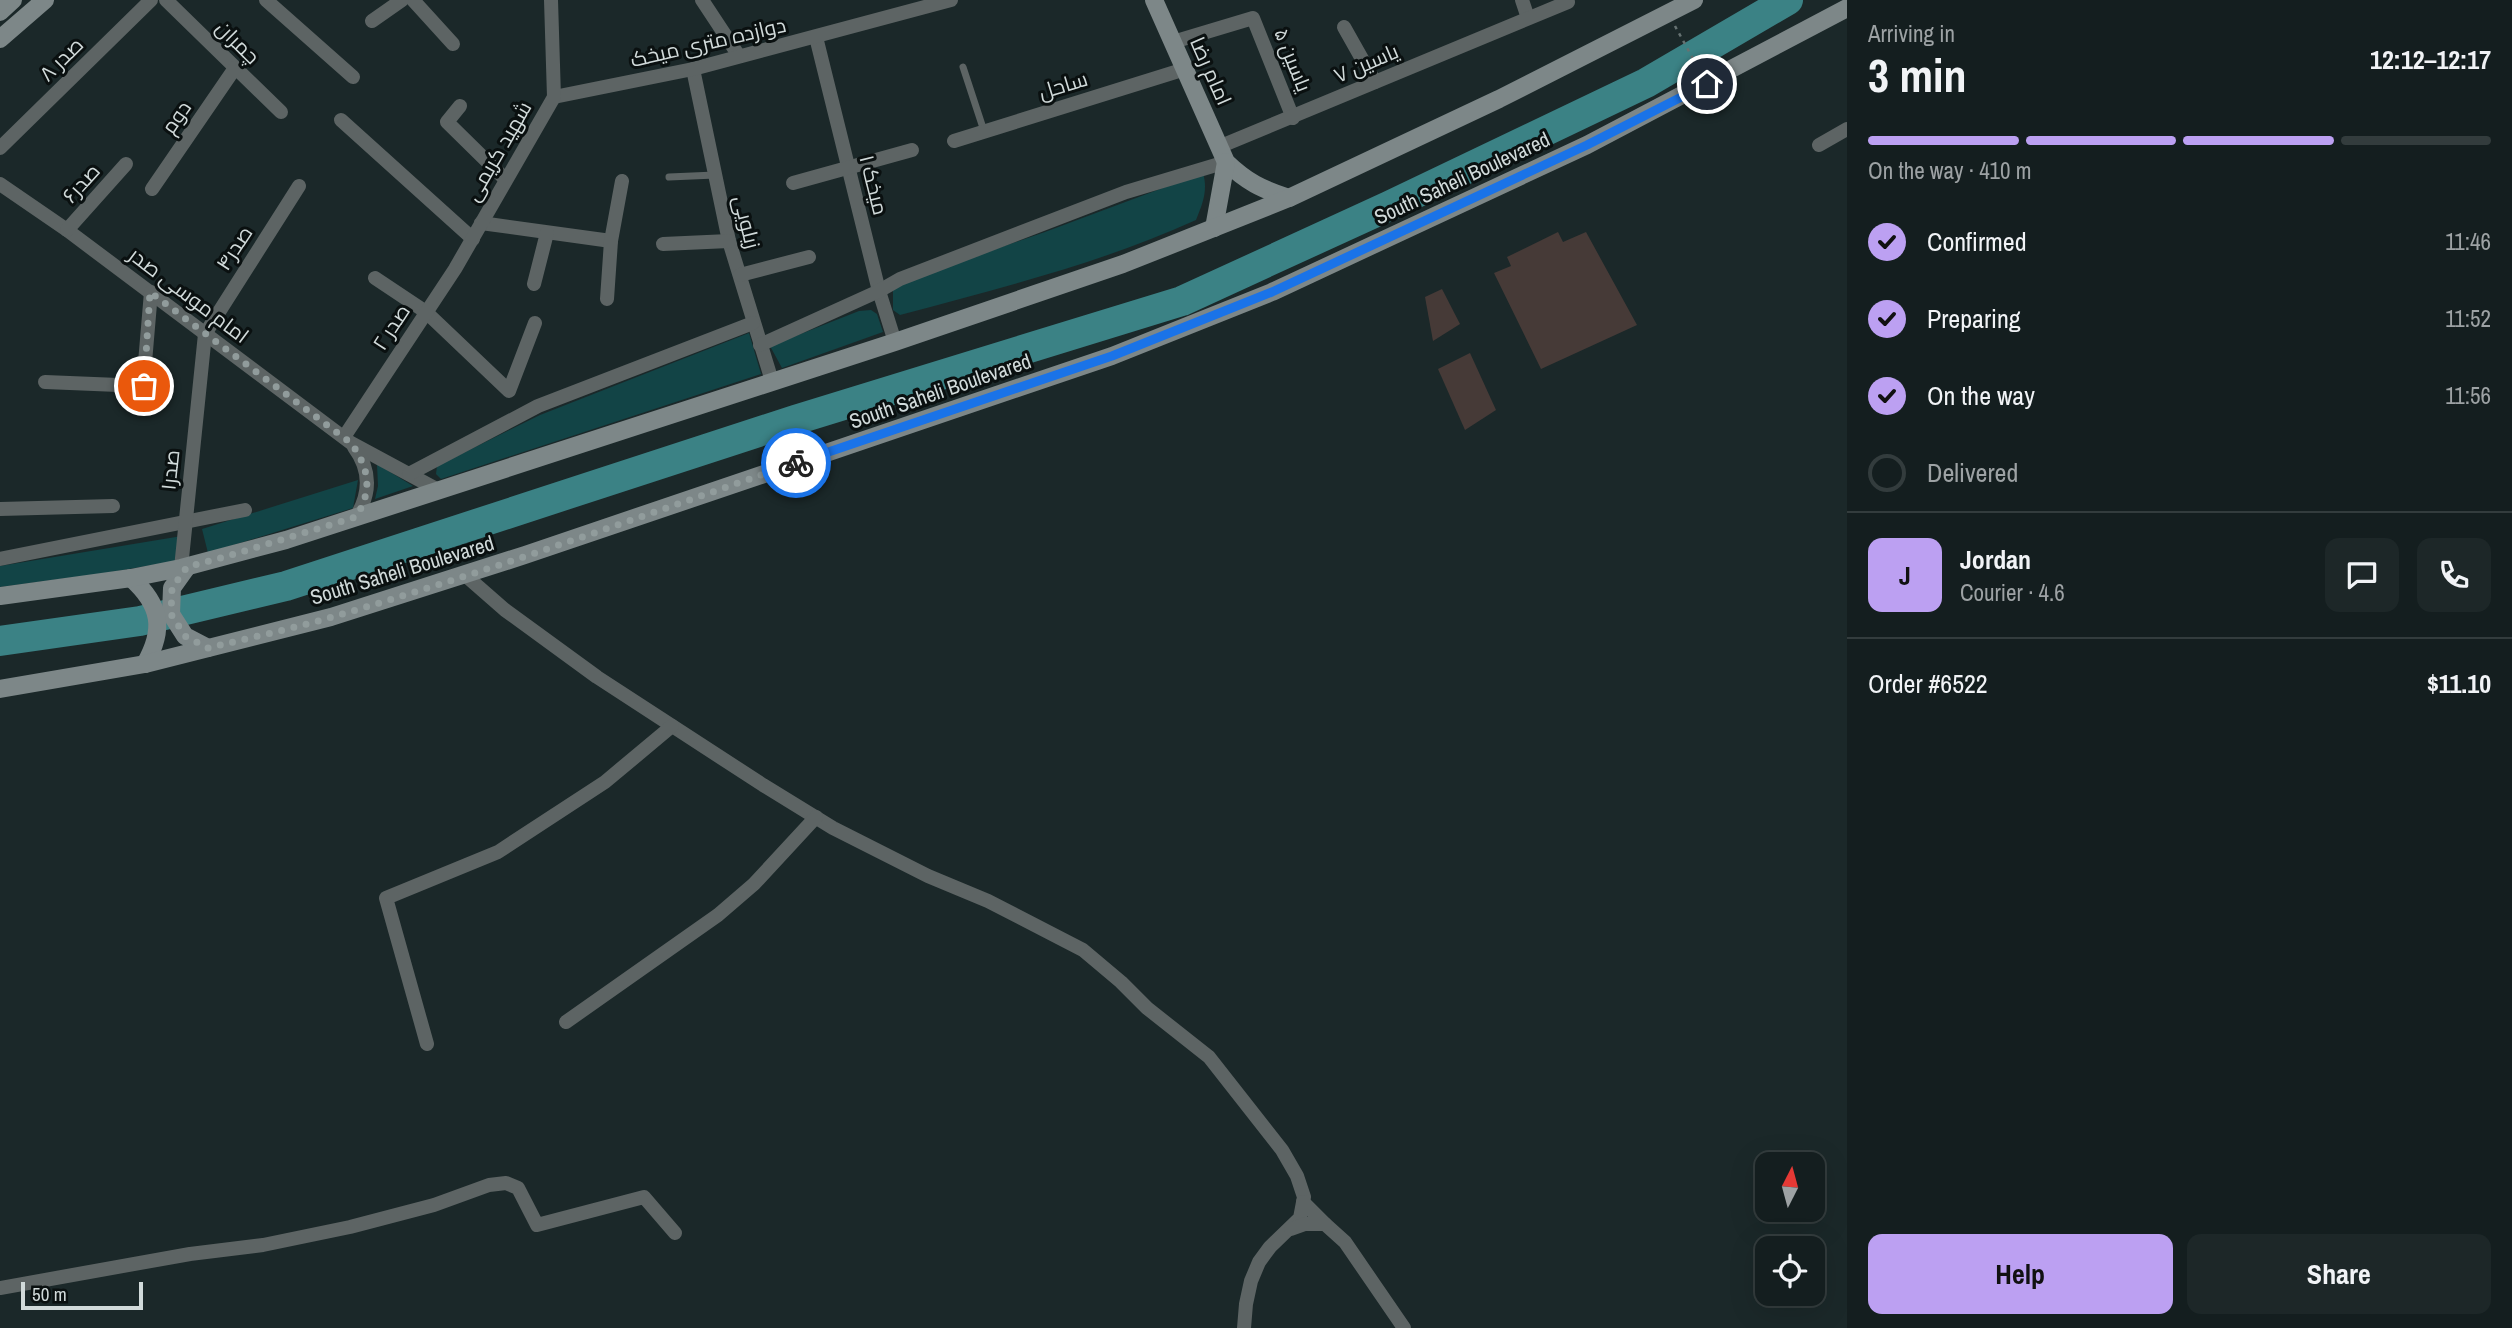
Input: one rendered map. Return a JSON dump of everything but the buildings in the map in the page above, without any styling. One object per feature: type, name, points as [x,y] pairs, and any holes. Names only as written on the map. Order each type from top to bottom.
[{"type":"main road","points":[[0,12],[13,0]]},
{"type":"main road","points":[[0,39],[45,0]]},
{"type":"main road","name":"امام رضا","points":[[1154,0],[1223,154]]},
{"type":"main road","points":[[0,596],[184,568],[274,543],[895,342],[1123,264],[1289,198],[1499,99],[1694,0]]},
{"type":"main road","name":"South Saheli Boulevared","points":[[0,689],[145,664],[331,617],[465,575],[1112,356],[1285,286],[1587,145],[1847,8]]},
{"type":"main road","points":[[1223,154],[1243,179],[1289,198]]},
{"type":"main road","points":[[1214,228],[1223,154]]},
{"type":"main road","points":[[184,568],[172,588],[171,614],[185,636],[208,648]]},
{"type":"main road","points":[[131,578],[146,591],[155,609],[158,628],[155,647],[145,664]]},
{"type":"street","name":"صدر ۸","points":[[0,148],[151,0]]},
{"type":"street","name":"چمران","points":[[166,0],[281,112]]},
{"type":"street","points":[[266,0],[354,77]]},
{"type":"street","points":[[372,21],[402,0]]},
{"type":"street","points":[[413,0],[453,44]]},
{"type":"street","name":"شهید کریمی","points":[[473,239],[554,97],[551,0]]},
{"type":"street","points":[[702,0],[739,56]]},
{"type":"street","name":"دوازده متری میخک","points":[[554,97],[693,69],[816,37],[930,3],[951,0]]},
{"type":"street","points":[[1522,0],[1528,18]]},
{"type":"street","name":"یاسین ۷","points":[[760,345],[900,279],[1223,154],[1293,118],[1568,2]]},
{"type":"street","name":"یاسین ۵","points":[[1173,42],[1253,18],[1293,118]]},
{"type":"street","points":[[1344,27],[1375,82]]},
{"type":"street","name":"میخک ۱","points":[[816,37],[879,290],[895,342]]},
{"type":"street","name":"دوم","points":[[152,189],[235,68]]},
{"type":"street","name":"زیلویی","points":[[693,69],[729,240],[772,381]]},
{"type":"street","name":"ساحل","points":[[954,141],[1185,69]]},
{"type":"street","points":[[460,106],[447,122],[505,179]]},
{"type":"street","points":[[341,120],[473,239]]},
{"type":"street","points":[[1819,145],[1847,129]]},
{"type":"street","points":[[793,183],[912,150]]},
{"type":"street","name":"صدر۶","points":[[67,230],[127,164]]},
{"type":"street","points":[[607,299],[611,242],[622,181]]},
{"type":"street","name":"امام موسی صدر","points":[[0,184],[67,230],[348,440],[440,491]]},
{"type":"street","name":"صدر۴","points":[[205,334],[299,186]]},
{"type":"street","points":[[481,223],[611,242]]},
{"type":"street","points":[[534,284],[547,233]]},
{"type":"street","name":"صدر ۲","points":[[348,440],[473,239]]},
{"type":"street","points":[[663,244],[729,240]]},
{"type":"street","points":[[740,275],[809,257]]},
{"type":"street","points":[[376,278],[426,312],[509,391],[535,323]]},
{"type":"street","points":[[45,382],[144,386],[150,292]]},
{"type":"street","points":[[409,474],[538,406],[753,323]]},
{"type":"street","name":"صدر۱","points":[[184,568],[185,523],[205,334]]},
{"type":"street","points":[[348,440],[362,458],[368,475],[368,491],[356,517]]},
{"type":"street","points":[[0,509],[113,506]]},
{"type":"street","points":[[0,559],[244,510]]},
{"type":"street","points":[[465,575],[505,610],[597,677],[816,817],[928,876],[988,901],[1083,950],[1147,1008],[1209,1057],[1282,1150],[1297,1176],[1304,1197],[1300,1218],[1270,1247],[1259,1262],[1251,1281],[1244,1328]]},
{"type":"street","points":[[427,1044],[386,898],[508,846],[605,782],[672,726]]},
{"type":"street","points":[[566,1022],[718,915],[754,884],[816,817]]},
{"type":"street","points":[[0,1288],[312,1235],[434,1205],[489,1185],[506,1183],[518,1188],[537,1225],[644,1197],[675,1233]]},
{"type":"street","points":[[1303,1202],[1345,1242],[1404,1328]]},
{"type":"street","points":[[1287,1231],[1305,1224],[1325,1224]]},
{"type":"lane","points":[[963,67],[984,132]]},
{"type":"lane","points":[[669,177],[715,175]]},
{"type":"path","points":[[1669,14],[1707,84]]},
{"type":"shaded area","points":[[1203,173],[1204,196],[1196,220],[1124,249],[1050,274],[900,315],[893,310],[893,284],[1045,232]]},
{"type":"shaded area","points":[[871,310],[877,314],[883,332],[782,368],[770,346],[859,311]]},
{"type":"shaded area","points":[[749,333],[761,374],[441,479],[436,474],[437,466],[540,415]]},
{"type":"shaded area","points":[[377,464],[413,486],[375,499],[378,486]]},
{"type":"shaded area","points":[[358,480],[353,508],[208,553],[202,529]]},
{"type":"shaded area","points":[[188,535],[187,559],[0,587],[0,566]]},
{"type":"waterway","points":[[0,641],[140,621],[286,586],[795,420],[1182,301],[1646,83],[1788,0]]},
{"type":"way so far","points":[[144,386],[150,292],[351,443],[362,458],[368,475],[368,491],[356,517],[286,540],[187,567],[172,588],[171,614],[185,636],[208,648],[331,617],[526,555],[796,463]]},
{"type":"route","points":[[796,463],[1112,356],[1272,292],[1587,145],[1707,84]]}]
